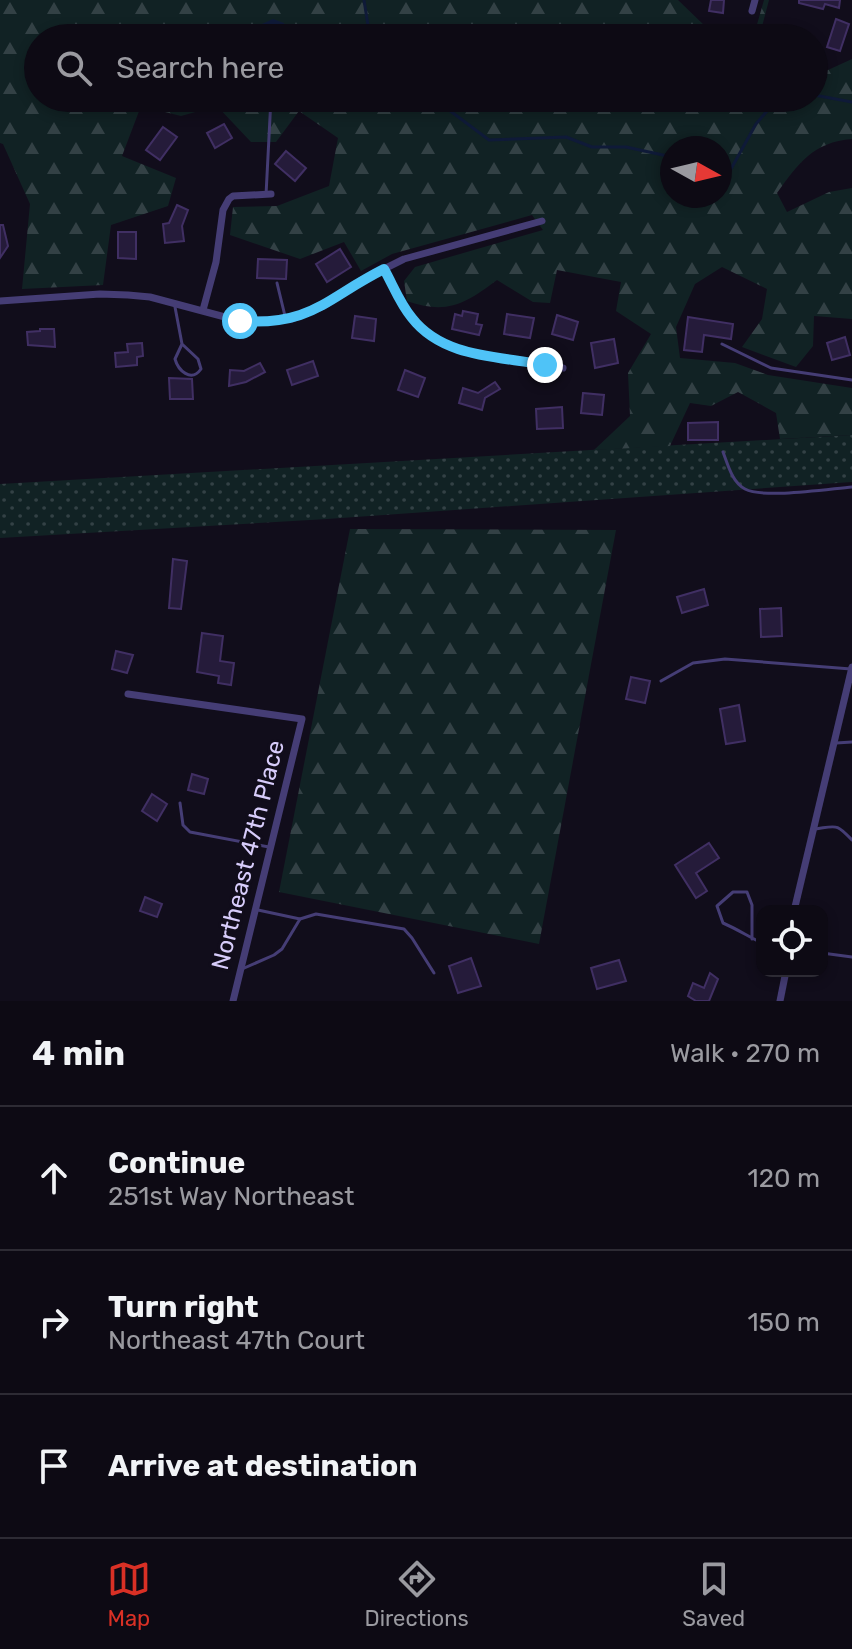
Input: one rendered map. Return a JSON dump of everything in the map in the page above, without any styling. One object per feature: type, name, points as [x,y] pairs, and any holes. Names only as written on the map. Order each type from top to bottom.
[{"type":"street","points":[[752,11],[755,0]]},
{"type":"street","points":[[203,310],[216,262],[225,204],[233,196],[269,194]]},
{"type":"street","points":[[0,301],[100,294],[150,297],[240,321],[286,320],[317,310],[360,281],[414,256],[542,221]]},
{"type":"street","points":[[384,269],[413,320],[447,345],[465,352],[563,368]]},
{"type":"street","points":[[796,905],[852,669]]},
{"type":"street","name":"Northeast 47th Place","points":[[128,694],[302,719],[233,1001]]},
{"type":"street","points":[[780,1001],[785,977]]},
{"type":"lane","points":[[269,194],[271,112]]},
{"type":"lane","points":[[277,283],[286,320]]},
{"type":"lane","points":[[175,303],[182,344],[175,359],[177,367],[184,373],[198,373],[201,369],[198,359],[182,344]]},
{"type":"lane","points":[[722,344],[747,359],[771,368],[852,380]]},
{"type":"lane","points":[[723,452],[733,477],[744,489],[761,494],[852,487]]},
{"type":"lane","points":[[661,681],[693,663],[725,659],[852,669]]},
{"type":"lane","points":[[835,743],[852,742]]},
{"type":"lane","points":[[180,803],[183,825],[190,832],[272,847]]},
{"type":"lane","points":[[815,829],[838,826],[852,840]]},
{"type":"lane","points":[[752,939],[752,905],[747,892],[733,892],[717,906],[723,923],[752,939],[756,941]]},
{"type":"lane","points":[[257,910],[300,919],[316,914],[404,929],[434,973]]},
{"type":"lane","points":[[242,969],[282,949],[300,919]]},
{"type":"lane","points":[[828,954],[852,957]]},
{"type":"green space","points":[[0,0],[678,0],[703,24],[24,24],[24,112],[139,112],[122,156],[176,178],[168,206],[111,225],[103,285],[22,289],[30,204],[0,143]]},
{"type":"green space","points":[[764,0],[769,0],[763,24],[757,24]]},
{"type":"green space","points":[[852,59],[852,139],[827,145],[808,156],[777,193],[787,212],[829,192],[852,188],[852,319],[814,316],[813,346],[796,367],[742,347],[762,319],[767,289],[722,267],[695,284],[676,327],[680,358],[735,363],[768,375],[852,388],[852,435],[780,439],[776,413],[738,392],[711,406],[690,403],[670,446],[594,450],[630,416],[628,373],[651,334],[616,311],[621,282],[557,270],[550,303],[533,302],[497,280],[455,305],[433,307],[407,301],[404,281],[415,267],[543,230],[532,215],[392,254],[361,271],[344,242],[300,259],[230,235],[233,207],[277,206],[329,186],[338,138],[300,112],[828,112],[828,70]]},
{"type":"green space","points":[[165,112],[195,112],[181,116]]},
{"type":"green space","points":[[223,112],[298,112],[276,142],[251,142]]},
{"type":"green space","points":[[852,435],[852,482],[327,519],[0,538],[0,484]]},
{"type":"green space","points":[[350,529],[616,530],[539,944],[279,892]]},
{"type":"water","points":[[273,19],[284,24],[262,24]]},
{"type":"building","points":[[711,0],[724,0],[723,13],[709,11]]},
{"type":"building","points":[[799,0],[840,0],[839,8],[825,4],[823,9],[799,3]]},
{"type":"building","points":[[836,19],[849,24],[840,51],[828,47]]},
{"type":"building","points":[[224,124],[232,138],[215,148],[207,133]]},
{"type":"building","points":[[163,127],[177,137],[160,160],[146,150]]},
{"type":"building","points":[[286,151],[306,168],[295,181],[275,164]]},
{"type":"building","points":[[177,205],[188,210],[182,226],[184,241],[165,243],[163,224],[169,223]]},
{"type":"building","points":[[0,225],[3,225],[8,246],[0,258]]},
{"type":"building","points":[[118,232],[136,232],[136,259],[118,258]]},
{"type":"building","points":[[340,249],[351,267],[327,282],[316,264]]},
{"type":"building","points":[[258,259],[287,260],[286,279],[257,278]]},
{"type":"building","points":[[463,311],[478,314],[476,324],[482,325],[479,335],[452,329],[455,314],[462,316]]},
{"type":"building","points":[[507,314],[534,318],[530,338],[504,334]]},
{"type":"building","points":[[557,315],[578,322],[573,340],[552,334]]},
{"type":"building","points":[[355,316],[376,319],[374,341],[352,338]]},
{"type":"building","points":[[688,317],[733,324],[731,339],[704,335],[702,352],[684,350]]},
{"type":"building","points":[[54,329],[55,347],[28,345],[27,332]]},
{"type":"building","points":[[845,337],[850,355],[832,360],[827,343]]},
{"type":"building","points":[[614,339],[618,363],[595,368],[591,343]]},
{"type":"building","points":[[142,343],[143,356],[137,357],[137,365],[116,367],[115,353],[128,352],[127,344]]},
{"type":"building","points":[[313,361],[318,376],[292,385],[287,370]]},
{"type":"building","points":[[260,363],[265,372],[246,382],[229,386],[230,370],[244,371]]},
{"type":"building","points":[[405,370],[425,378],[418,397],[398,390]]},
{"type":"building","points":[[169,378],[192,379],[193,399],[170,399]]},
{"type":"building","points":[[495,382],[500,389],[485,398],[482,410],[459,403],[463,388],[478,393]]},
{"type":"building","points":[[583,393],[604,395],[602,415],[581,413]]},
{"type":"building","points":[[562,407],[563,428],[537,429],[536,409]]},
{"type":"building","points":[[718,422],[718,440],[688,440],[688,423]]},
{"type":"building","points":[[173,559],[187,561],[181,609],[169,608]]},
{"type":"building","points":[[704,589],[708,605],[682,613],[677,597]]},
{"type":"building","points":[[781,608],[782,636],[761,637],[760,609]]},
{"type":"building","points":[[202,633],[223,636],[220,661],[234,663],[231,685],[218,683],[219,676],[197,672]]},
{"type":"building","points":[[116,651],[133,655],[127,673],[112,669]]},
{"type":"building","points":[[631,677],[650,681],[645,703],[626,699]]},
{"type":"building","points":[[739,705],[745,741],[726,744],[720,709]]},
{"type":"building","points":[[192,774],[208,779],[204,794],[188,790]]},
{"type":"building","points":[[152,794],[167,804],[157,821],[142,811]]},
{"type":"building","points":[[709,843],[719,858],[696,873],[707,891],[696,898],[675,865]]},
{"type":"building","points":[[145,897],[162,904],[157,917],[140,911]]},
{"type":"building","points":[[471,958],[481,986],[458,993],[449,966]]},
{"type":"building","points":[[619,960],[626,981],[597,989],[591,968]]},
{"type":"building","points":[[710,973],[718,979],[709,1001],[696,1001],[688,996],[693,983],[704,988]]},
{"type":"waterway","points":[[364,0],[368,24]]},
{"type":"waterway","points":[[828,98],[852,102]]},
{"type":"waterway","points":[[452,112],[489,140],[566,137],[592,147],[626,147],[660,154]]},
{"type":"waterway","points":[[732,167],[766,112]]},
{"type":"route","points":[[240,321],[292,319],[309,313],[384,269],[413,320],[428,334],[465,352],[545,365]]}]
